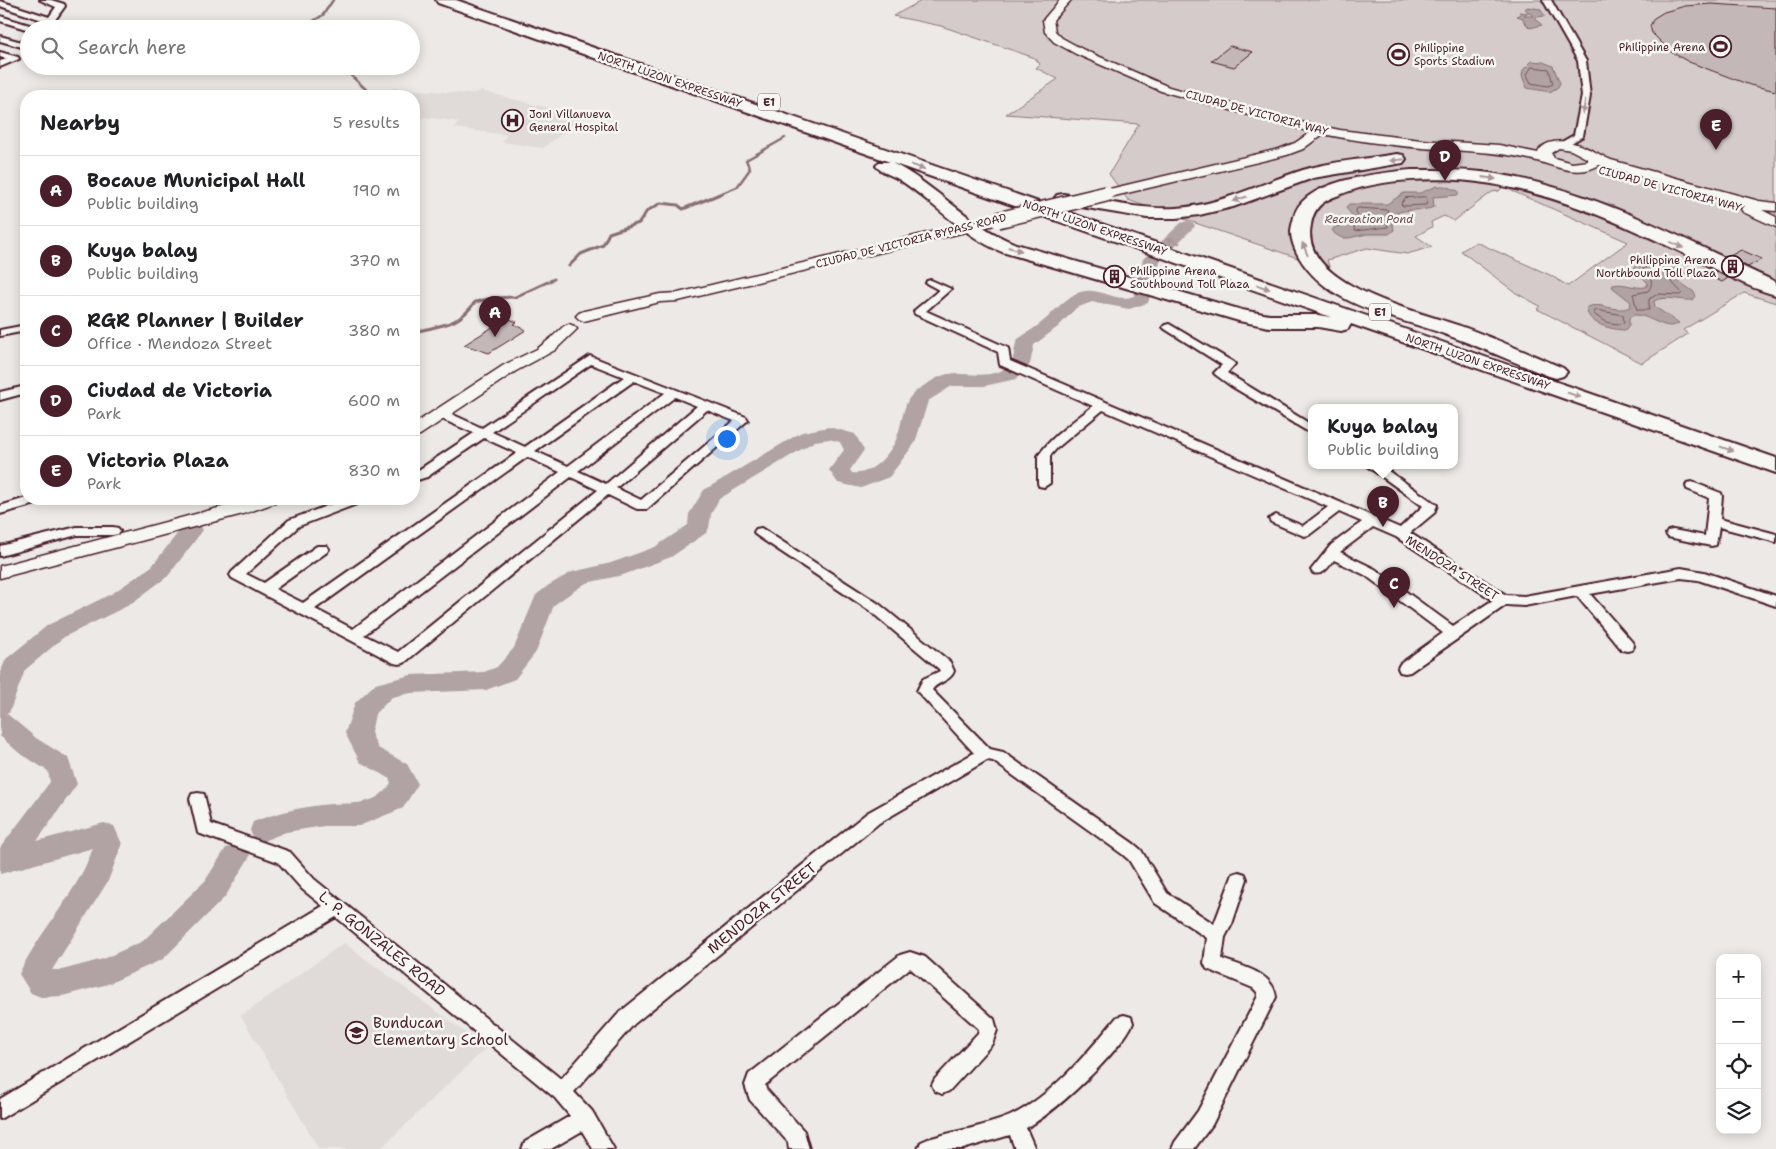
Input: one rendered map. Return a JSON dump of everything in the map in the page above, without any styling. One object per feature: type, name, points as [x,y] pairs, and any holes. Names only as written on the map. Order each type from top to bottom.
[{"type":"highway","points":[[432,0],[489,15]]},
{"type":"highway","name":"NORTH LUZON EXPRESSWAY","points":[[443,0],[674,82],[1190,254],[1563,375],[1776,448]]},
{"type":"highway","name":"NORTH LUZON EXPRESSWAY","points":[[478,0],[1039,195],[1146,239]]},
{"type":"highway","points":[[674,82],[709,100],[878,162],[905,176],[989,240],[1009,248],[1239,315],[1262,319],[1318,321],[1343,326],[1528,379]]},
{"type":"highway","points":[[1039,195],[1147,213],[1176,214],[1227,203],[1310,173],[1342,167],[1416,158],[1478,162],[1536,171],[1578,184],[1613,202],[1776,273]]},
{"type":"highway","points":[[1563,375],[1457,332],[1354,295],[1334,284],[1318,270],[1306,251],[1302,242],[1299,224],[1302,214],[1310,204],[1321,196],[1359,182],[1432,174],[1489,178],[1524,185],[1601,210],[1776,289]]},
{"type":"highway","name":"NORTH LUZON EXPRESSWAY","points":[[1190,254],[1528,379],[1776,466]]},
{"type":"main road","points":[[1053,20],[1055,10],[1066,0]]},
{"type":"main road","points":[[1053,20],[1077,0]]},
{"type":"main road","name":"CIUDAD DE VICTORIA WAY","points":[[1053,20],[1048,28],[1058,40],[1154,85],[1288,123],[1340,134],[1421,144],[1499,149],[1558,146],[1581,149],[1606,164],[1757,208]]},
{"type":"main road","points":[[1288,123],[1293,144],[1340,134]]},
{"type":"main road","name":"CIUDAD DE VICTORIA BYPASS ROAD","points":[[441,414],[510,368],[562,338],[565,326],[578,328],[586,319],[665,304],[678,297],[1231,163],[1255,160],[1293,144],[1316,129]]},
{"type":"main road","points":[[1548,159],[1544,152],[1558,146]]},
{"type":"main road","name":"CIUDAD DE VICTORIA WAY","points":[[1499,149],[1548,159],[1565,166],[1605,170],[1757,208]]},
{"type":"main road","points":[[1582,167],[1594,163],[1595,158]]},
{"type":"main road","points":[[1757,208],[1776,207]]},
{"type":"main road","points":[[1757,208],[1776,223]]},
{"type":"main road","points":[[420,427],[441,414]]},
{"type":"main road","points":[[0,572],[230,505]]},
{"type":"main road","points":[[0,561],[113,531],[164,524]]},
{"type":"street","points":[[0,2],[8,0]]},
{"type":"street","points":[[0,2],[51,20],[61,6],[44,0]]},
{"type":"street","points":[[1547,0],[1582,61],[1586,86],[1586,96],[1578,136],[1558,146]]},
{"type":"street","points":[[0,18],[20,25]]},
{"type":"street","points":[[0,38],[20,44]]},
{"type":"street","points":[[0,54],[15,59]]},
{"type":"street","points":[[0,64],[20,57]]},
{"type":"street","points":[[931,283],[946,289],[919,312],[1004,350],[1004,363],[1006,365],[1034,378]]},
{"type":"street","points":[[1169,327],[1229,364],[1220,373],[1234,384],[1308,428]]},
{"type":"street","points":[[0,333],[20,329]]},
{"type":"street","points":[[420,475],[423,474],[483,433],[590,359],[704,407],[742,420],[642,506],[607,489],[568,472],[526,452],[483,433],[441,414]]},
{"type":"street","points":[[304,610],[632,377]]},
{"type":"street","name":"MENDOZA STREET","points":[[1034,378],[1401,534],[1503,600],[1524,601],[1681,573],[1699,575],[1776,600]]},
{"type":"street","points":[[0,396],[20,391]]},
{"type":"street","points":[[353,636],[673,393]]},
{"type":"street","points":[[1044,483],[1044,456],[1053,445],[1100,406]]},
{"type":"street","points":[[341,505],[294,523],[237,575],[399,659],[704,407]]},
{"type":"street","points":[[1377,469],[1430,505],[1431,508],[1401,534]]},
{"type":"street","points":[[1673,534],[1711,542],[1716,496],[1692,486]]},
{"type":"street","points":[[0,510],[20,504]]},
{"type":"street","points":[[1276,519],[1304,532],[1338,506]]},
{"type":"street","points":[[1318,570],[1332,553],[1372,521]]},
{"type":"street","points":[[1713,521],[1776,538]]},
{"type":"street","points":[[0,551],[77,531],[113,531]]},
{"type":"street","points":[[761,532],[874,607],[944,666],[947,671],[946,674],[928,683],[924,691],[985,754],[997,756],[1128,849],[1135,855],[1161,898],[1216,935]]},
{"type":"street","points":[[264,590],[322,549]]},
{"type":"street","points":[[1332,553],[1370,572],[1452,633]]},
{"type":"street","points":[[1579,590],[1627,646]]},
{"type":"street","points":[[1405,668],[1452,633],[1503,600]]},
{"type":"street","name":"MENDOZA STREET","points":[[562,1092],[627,1018],[873,818],[985,754]]},
{"type":"street","name":"L. P. GONZALES ROAD","points":[[198,799],[204,828],[284,857],[308,884],[562,1092],[585,1118],[604,1149]]},
{"type":"street","points":[[1182,1149],[1205,1118],[1267,997],[1266,989],[1259,982],[1213,963],[1216,935],[1223,924],[1239,879]]},
{"type":"street","points":[[0,1110],[337,907]]},
{"type":"street","points":[[799,1149],[797,1138],[757,1094],[754,1085],[756,1080],[906,961],[910,960],[919,964],[987,1026],[988,1030],[985,1038],[942,1085]]},
{"type":"street","points":[[928,1149],[1014,1124],[1042,1109],[1106,1046],[1124,1024]]},
{"type":"street","points":[[532,1149],[585,1118]]},
{"type":"street","points":[[1014,1124],[1025,1149]]},
{"type":"shaded area","points":[[923,0],[1776,0],[1776,303],[1744,293],[1683,330],[1688,334],[1642,363],[1537,309],[1540,306],[1516,293],[1461,251],[1476,242],[1550,275],[1568,286],[1628,242],[1503,187],[1499,191],[1492,192],[1454,221],[1444,216],[1431,222],[1432,227],[1416,236],[1432,247],[1407,254],[1367,248],[1327,260],[1330,269],[1128,200],[1109,174],[1139,124],[1006,114],[1058,79],[1036,68],[1040,64],[1035,58],[941,26],[893,16]]},
{"type":"shaded area","name":"Joni Villanueva General Hospital","points":[[393,88],[418,90],[392,90]]},
{"type":"shaded area","name":"Joni Villanueva General Hospital","points":[[420,90],[469,94],[481,91],[584,117],[543,148],[502,142],[507,135],[454,128],[459,122],[424,117],[420,121]]},
{"type":"shaded area","name":"Bunducan Elementary School","points":[[344,943],[486,1048],[380,1149],[319,1149],[241,1016]]},
{"type":"water","points":[[1527,7],[1540,9],[1545,16],[1536,17],[1536,20],[1542,25],[1530,28],[1523,18],[1517,16],[1521,14],[1519,12],[1529,13],[1524,15],[1526,16],[1533,16],[1525,9]]},
{"type":"water","points":[[1532,61],[1543,62],[1553,66],[1560,83],[1558,87],[1550,92],[1527,88],[1522,76],[1523,70]]},
{"type":"water","name":"Recreation Pond","points":[[1437,186],[1444,186],[1458,191],[1458,195],[1433,197],[1434,207],[1398,212],[1392,219],[1394,230],[1389,234],[1367,234],[1342,238],[1332,230],[1335,227],[1351,224],[1354,220],[1346,207],[1349,204],[1387,204],[1404,193],[1420,193]]},
{"type":"water","points":[[1658,261],[1681,267],[1687,275],[1679,276],[1675,279],[1694,292],[1696,296],[1693,300],[1668,298],[1654,301],[1655,307],[1679,323],[1668,326],[1640,315],[1634,315],[1629,318],[1629,325],[1625,330],[1620,330],[1601,325],[1590,318],[1587,307],[1598,305],[1624,309],[1630,307],[1631,302],[1612,287],[1613,285],[1646,287],[1648,283],[1634,268],[1641,262]]},
{"type":"building","name":"Philippine Arena","points":[[1711,4],[1776,8],[1776,91],[1750,85],[1689,62],[1671,52],[1652,33],[1650,26],[1654,18],[1664,12],[1685,6]]},
{"type":"building","points":[[1230,46],[1253,52],[1234,67],[1211,61]]},
{"type":"building","points":[[1741,250],[1762,259],[1748,267],[1728,257]]},
{"type":"building","points":[[1709,268],[1728,278],[1722,282],[1702,272]]},
{"type":"building","points":[[507,318],[517,322],[514,324],[526,330],[489,353],[464,345]]},
{"type":"waterway","points":[[315,20],[323,15],[333,0]]},
{"type":"waterway","points":[[351,75],[367,90]]},
{"type":"waterway","points":[[717,195],[737,187],[750,169],[746,160],[785,138]]},
{"type":"waterway","points":[[569,266],[581,254],[603,245],[609,233],[639,223],[647,211],[661,203],[678,205],[683,209],[720,194]]},
{"type":"waterway","points":[[263,830],[283,822],[324,815],[359,815],[394,801],[405,784],[398,771],[369,755],[358,733],[364,710],[384,690],[411,684],[486,681],[506,673],[524,652],[544,601],[580,577],[615,570],[663,552],[698,528],[700,514],[711,495],[809,436],[829,433],[848,438],[854,450],[839,470],[845,478],[861,481],[882,472],[905,443],[919,398],[948,380],[984,380],[1009,375],[1021,364],[1025,343],[1053,322],[1070,304],[1091,296],[1129,304],[1142,299],[1152,259],[1187,226]]},
{"type":"waterway","points":[[420,331],[455,321],[469,310],[475,302],[493,298],[515,297],[554,279]]},
{"type":"waterway","points":[[0,706],[15,665],[56,631],[121,599],[160,571],[192,530]]},
{"type":"waterway","points":[[0,721],[27,745],[59,765],[64,784],[6,861]]},
{"type":"waterway","points":[[6,861],[69,842],[104,834],[108,844],[98,873],[34,974],[41,984],[62,983],[108,971],[153,950],[215,889],[236,856]]},
{"type":"waterway","points":[[0,863],[6,861]]},
{"type":"place","name":"Philippine Arena","points":[[1721,47]]},
{"type":"place","name":"Philippine Sports Stadium","points":[[1398,54]]},
{"type":"place","name":"Joni Villanueva General Hospital","points":[[513,120]]},
{"type":"place","name":"Victoria Plaza","points":[[1716,150]]},
{"type":"place","name":"Ciudad de Victoria","points":[[1445,181]]},
{"type":"place","name":"Philippine Arena Northbound Toll Plaza","points":[[1732,266]]},
{"type":"place","name":"Philippine Arena Southbound Toll Plaza","points":[[1114,277]]},
{"type":"place","name":"Bocaue Municipal Hall","points":[[495,337]]},
{"type":"place","name":"Kuya balay","points":[[1383,527]]},
{"type":"place","name":"RGR Planner | Builder","points":[[1394,608]]},
{"type":"place","name":"Bunducan Elementary School","points":[[357,1032]]}]
